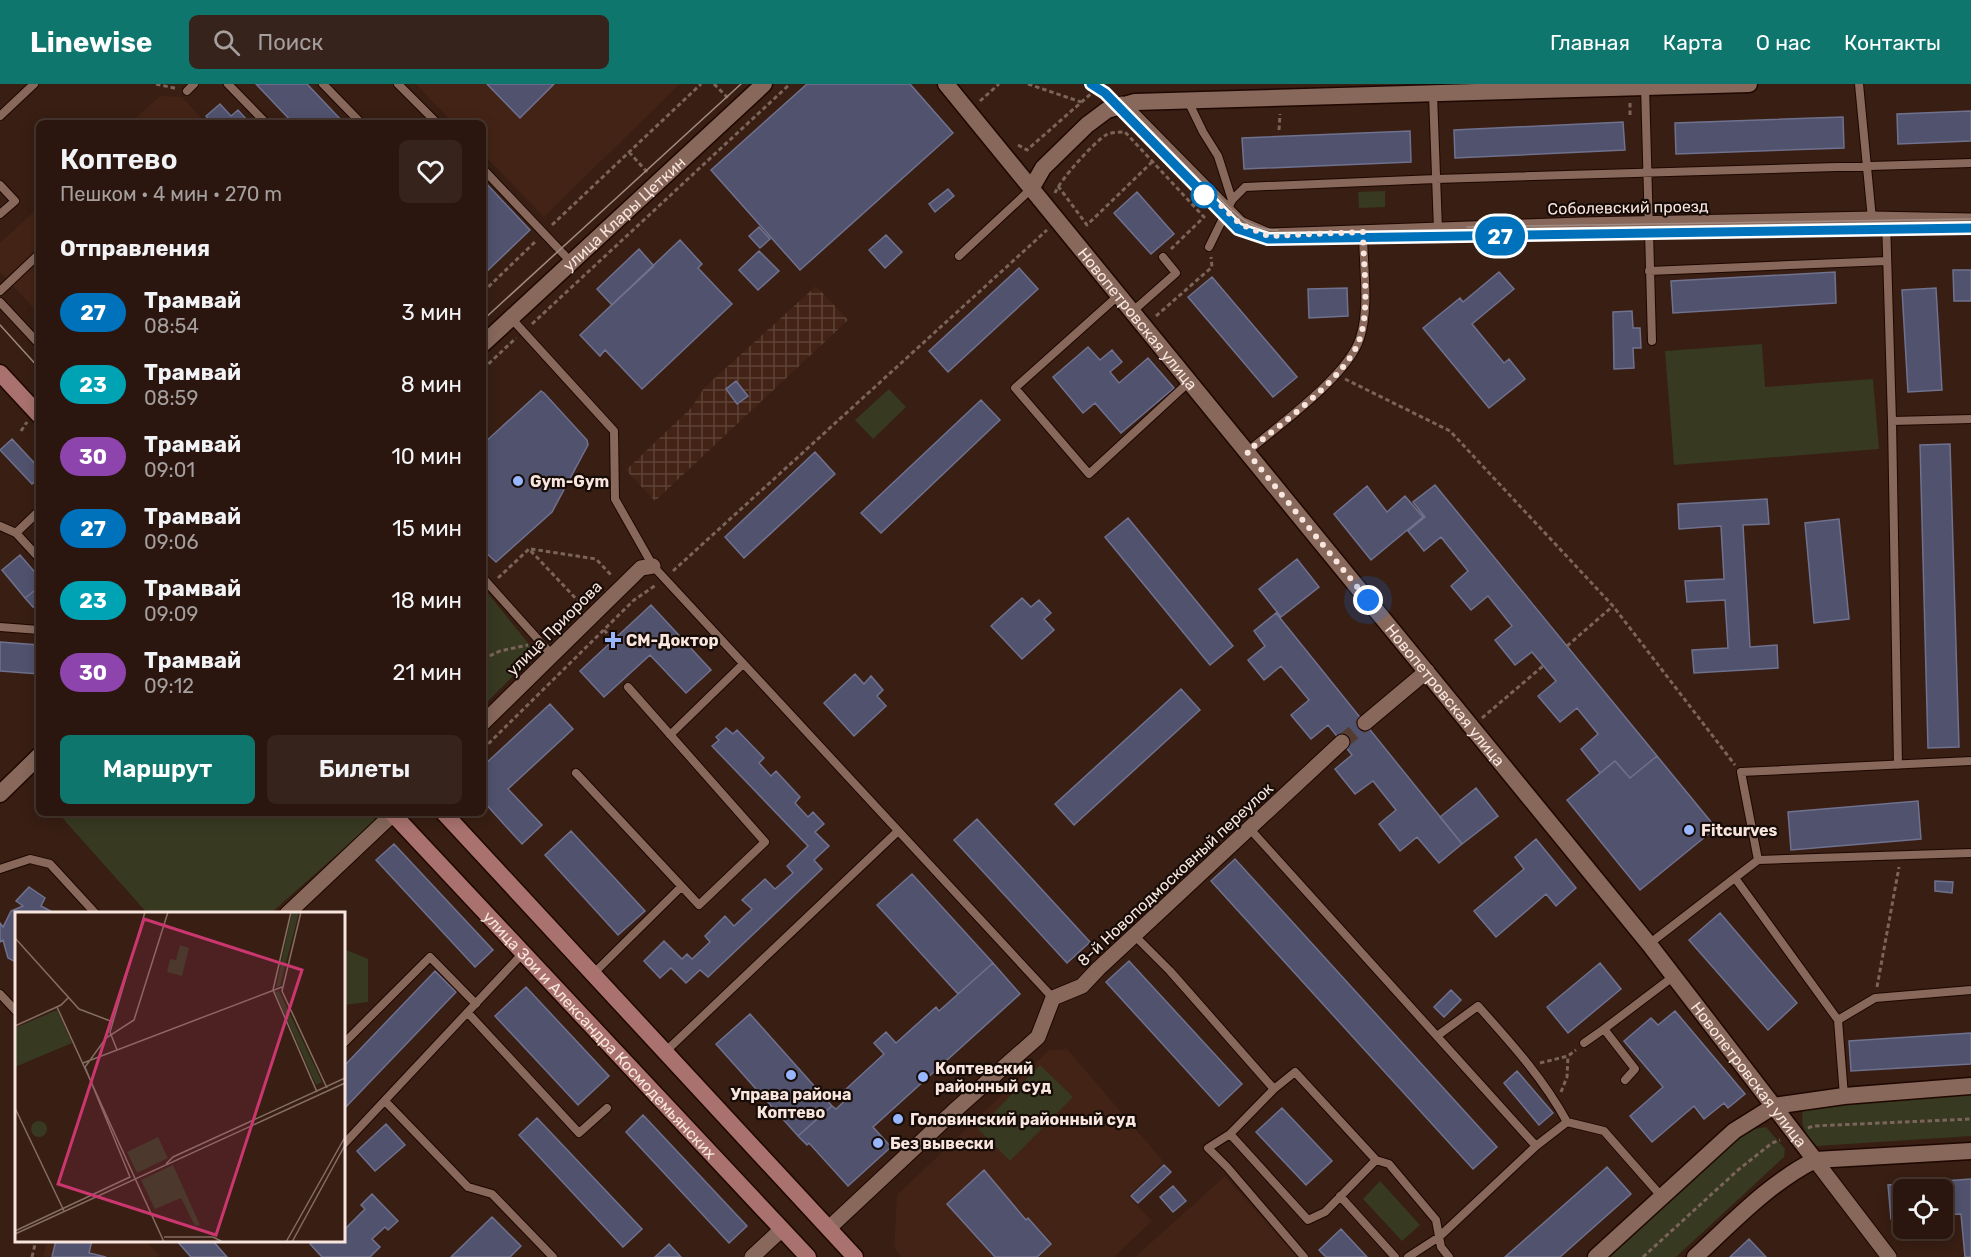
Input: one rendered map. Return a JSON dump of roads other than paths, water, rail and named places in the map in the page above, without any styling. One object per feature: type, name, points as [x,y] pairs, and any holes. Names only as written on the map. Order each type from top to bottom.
[{"type":"main road","points":[[0,373],[36,412]]},
{"type":"main road","name":"улица Зои и Александра Космодемьянских","points":[[395,816],[808,1257]]},
{"type":"main road","points":[[447,816],[855,1257]]},
{"type":"street","name":"улица Клары Цеткин","points":[[486,341],[764,84]]},
{"type":"street","name":"Новопетровская улица","points":[[946,84],[1649,944],[1889,1257]]},
{"type":"street","points":[[1031,189],[1043,168],[1087,125],[1107,110],[1135,102],[1188,101],[1206,92],[1433,92],[1504,87],[1749,84]]},
{"type":"street","name":"Соболевский проезд","points":[[1122,105],[1229,206],[1240,224],[1268,236],[1647,224],[1879,220],[1971,221]]},
{"type":"street","name":"улица Приорова","points":[[486,720],[641,568],[653,566]]},
{"type":"street","points":[[1365,723],[1427,671]]},
{"type":"street","name":"8-й Новоподмосковный переулок","points":[[1053,998],[1082,986],[1342,742]]},
{"type":"street","points":[[0,794],[36,759]]},
{"type":"street","points":[[289,912],[391,816]]},
{"type":"street","points":[[829,1228],[954,1111],[1038,1037],[1053,998]]},
{"type":"street","points":[[1596,1257],[1734,1131],[1774,1106],[1844,1096],[1971,1086]]},
{"type":"street","points":[[1695,1257],[1753,1203],[1792,1172],[1815,1160],[1971,1151]]},
{"type":"street","points":[[752,1257],[782,1229]]},
{"type":"lane","points":[[0,116],[34,84]]},
{"type":"lane","points":[[187,91],[194,84]]},
{"type":"lane","points":[[228,84],[263,120]]},
{"type":"lane","points":[[323,84],[358,120]]},
{"type":"lane","points":[[398,84],[434,120]]},
{"type":"lane","points":[[1859,84],[1866,166],[1887,261],[1898,765]]},
{"type":"lane","points":[[1645,86],[1652,341]]},
{"type":"lane","points":[[1433,92],[1438,230]]},
{"type":"lane","points":[[1188,101],[1218,156],[1229,206]]},
{"type":"lane","points":[[1209,247],[1229,206],[1245,187],[1971,163]]},
{"type":"lane","points":[[486,172],[571,262]]},
{"type":"lane","points":[[0,185],[15,201],[0,214]]},
{"type":"lane","points":[[959,256],[1031,189]]},
{"type":"lane","points":[[1247,452],[1338,375],[1360,339],[1366,296],[1363,232]]},
{"type":"lane","points":[[0,291],[36,257]]},
{"type":"lane","points":[[1133,311],[1176,273],[1163,257]]},
{"type":"lane","points":[[1649,271],[1887,261]]},
{"type":"lane","points":[[1119,295],[1015,388],[1089,474],[1190,381]]},
{"type":"lane","points":[[0,302],[36,342]]},
{"type":"lane","points":[[511,318],[614,431],[615,499],[653,566],[1053,998]]},
{"type":"lane","points":[[1892,421],[1971,419]]},
{"type":"lane","points":[[16,533],[36,514]]},
{"type":"lane","points":[[0,526],[16,533],[36,555]]},
{"type":"lane","points":[[486,581],[552,655]]},
{"type":"lane","points":[[0,627],[36,630]]},
{"type":"lane","points":[[670,735],[743,664]]},
{"type":"lane","points":[[576,773],[699,905],[765,842],[628,687]]},
{"type":"lane","points":[[1758,860],[1741,772],[1971,761]]},
{"type":"lane","points":[[1250,830],[1536,1146]]},
{"type":"lane","points":[[665,1052],[897,832]]},
{"type":"lane","points":[[1649,944],[1758,860],[1971,853]]},
{"type":"lane","points":[[0,869],[30,859],[50,864],[94,912]]},
{"type":"lane","points":[[1735,878],[1838,1020],[1844,1096]]},
{"type":"lane","points":[[593,974],[681,887]]},
{"type":"lane","points":[[1134,935],[1178,979],[1274,1089]]},
{"type":"lane","points":[[345,1143],[523,953]]},
{"type":"lane","points":[[345,1042],[430,957],[476,1004]]},
{"type":"lane","points":[[1584,1043],[1674,976]]},
{"type":"lane","points":[[1838,1020],[1875,998],[1971,990]]},
{"type":"lane","points":[[0,994],[15,1010]]},
{"type":"lane","points":[[1437,1036],[1478,1005],[1531,1066],[1557,1103],[1567,1122],[1604,1131],[1662,1197]]},
{"type":"lane","points":[[468,1013],[579,1133],[607,1107]]},
{"type":"lane","points":[[1604,1029],[1635,1069],[1625,1080]]},
{"type":"lane","points":[[1304,1257],[1208,1148],[1230,1134],[1274,1089],[1295,1072],[1376,1160],[1389,1164],[1436,1220],[1441,1247],[1449,1257]]},
{"type":"lane","points":[[384,1101],[468,1187],[492,1194],[553,1257]]},
{"type":"lane","points":[[1408,1257],[1439,1237],[1536,1146],[1567,1122]]},
{"type":"lane","points":[[1230,1134],[1308,1220],[1325,1212],[1376,1160]]},
{"type":"lane","points":[[1340,1196],[1395,1257]]},
{"type":"tunnel","points":[[1342,742],[1365,723]]},
{"type":"tram line","points":[[486,317],[741,84]]},
{"type":"tram line","points":[[1091,84],[1105,93],[1238,229],[1268,239],[1971,228]]},
{"type":"tram line","name":"27","points":[[1091,84],[1105,93],[1238,229],[1268,239],[1971,228]]},
{"type":"tram line","points":[[1210,188],[1248,222],[1257,227],[1278,230]]},
{"type":"tram line","points":[[1467,227],[1971,219]]},
{"type":"tram line","points":[[0,325],[36,365]]},
{"type":"place","name":"Gym-Gym","points":[[518,481]]},
{"type":"place","name":"СМ-Доктор","points":[[613,640]]},
{"type":"place","name":"Fitcurves","points":[[1689,830]]},
{"type":"place","name":"Управа района Коптево","points":[[791,1075]]},
{"type":"place","name":"Коптевский районный суд","points":[[923,1077]]},
{"type":"place","name":"Головинский районный суд","points":[[898,1119]]},
{"type":"place","name":"Без вывески","points":[[878,1143]]}]
